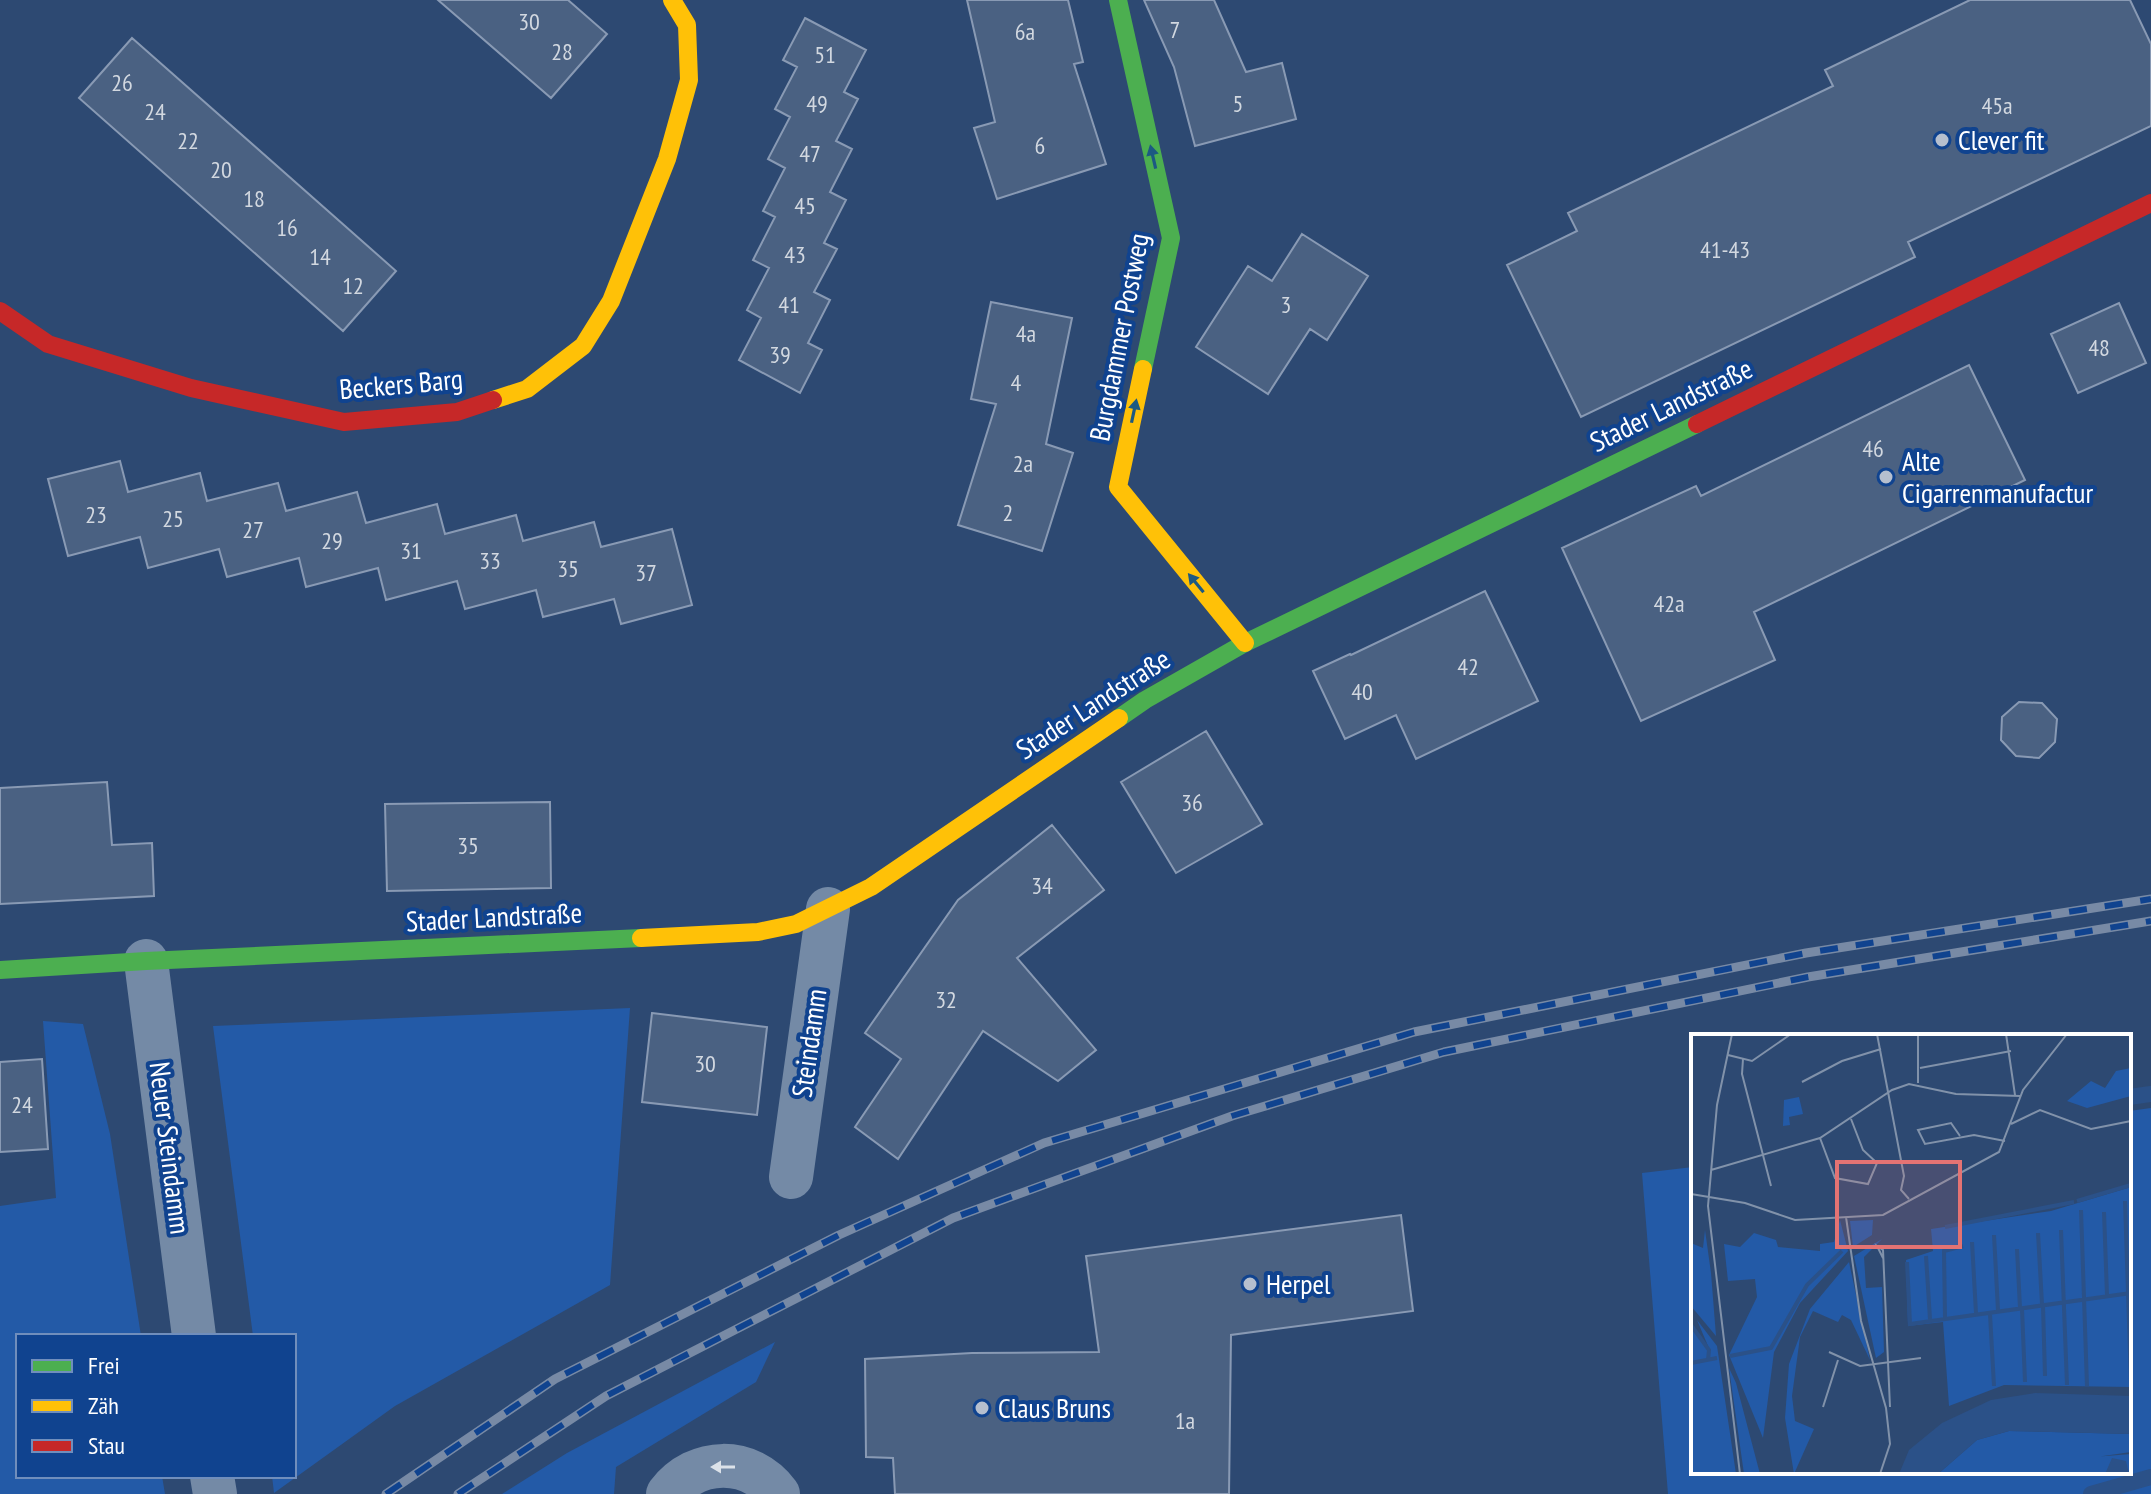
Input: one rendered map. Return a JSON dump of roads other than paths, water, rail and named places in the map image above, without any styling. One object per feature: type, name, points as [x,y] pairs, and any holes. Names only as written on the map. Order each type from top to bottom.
[{"type":"street","name":"Beckers Barg","points":[[0,311],[48,344],[191,388],[344,422],[457,412],[527,389],[583,346],[611,301],[667,159],[689,80],[687,25],[672,0]]},
{"type":"street","name":"Burgdammer Postweg","points":[[1118,0],[1171,238],[1118,487],[1245,643]]},
{"type":"street","name":"Stader Landstraße","points":[[0,970],[758,932],[796,924],[871,887],[1145,700],[1245,643],[2151,203]]},
{"type":"street","name":"Steindamm","points":[[791,1177],[828,909]]},
{"type":"street","name":"Neuer Steindamm","points":[[146,961],[194,1334]]},
{"type":"street","points":[[668,1494],[693,1472],[713,1466],[737,1467],[759,1475],[778,1494]]},
{"type":"waterway","points":[[2131,1097],[2151,1094]]},
{"type":"waterway","points":[[2091,1494],[2151,1477]]},
{"type":"railway","points":[[386,1494],[555,1379],[839,1235],[1044,1143],[1414,1032],[1806,953],[2151,899]]},
{"type":"railway","points":[[458,1494],[606,1396],[953,1218],[1232,1116],[1444,1052],[1808,977],[2151,921]]},
{"type":"place","name":"Clever fit","points":[[1942,140]]},
{"type":"place","name":"Alte Cigarrenmanufactur","points":[[1886,477]]},
{"type":"place","name":"Herpel","points":[[1250,1284]]},
{"type":"place","name":"Claus Bruns","points":[[982,1408]]}]
